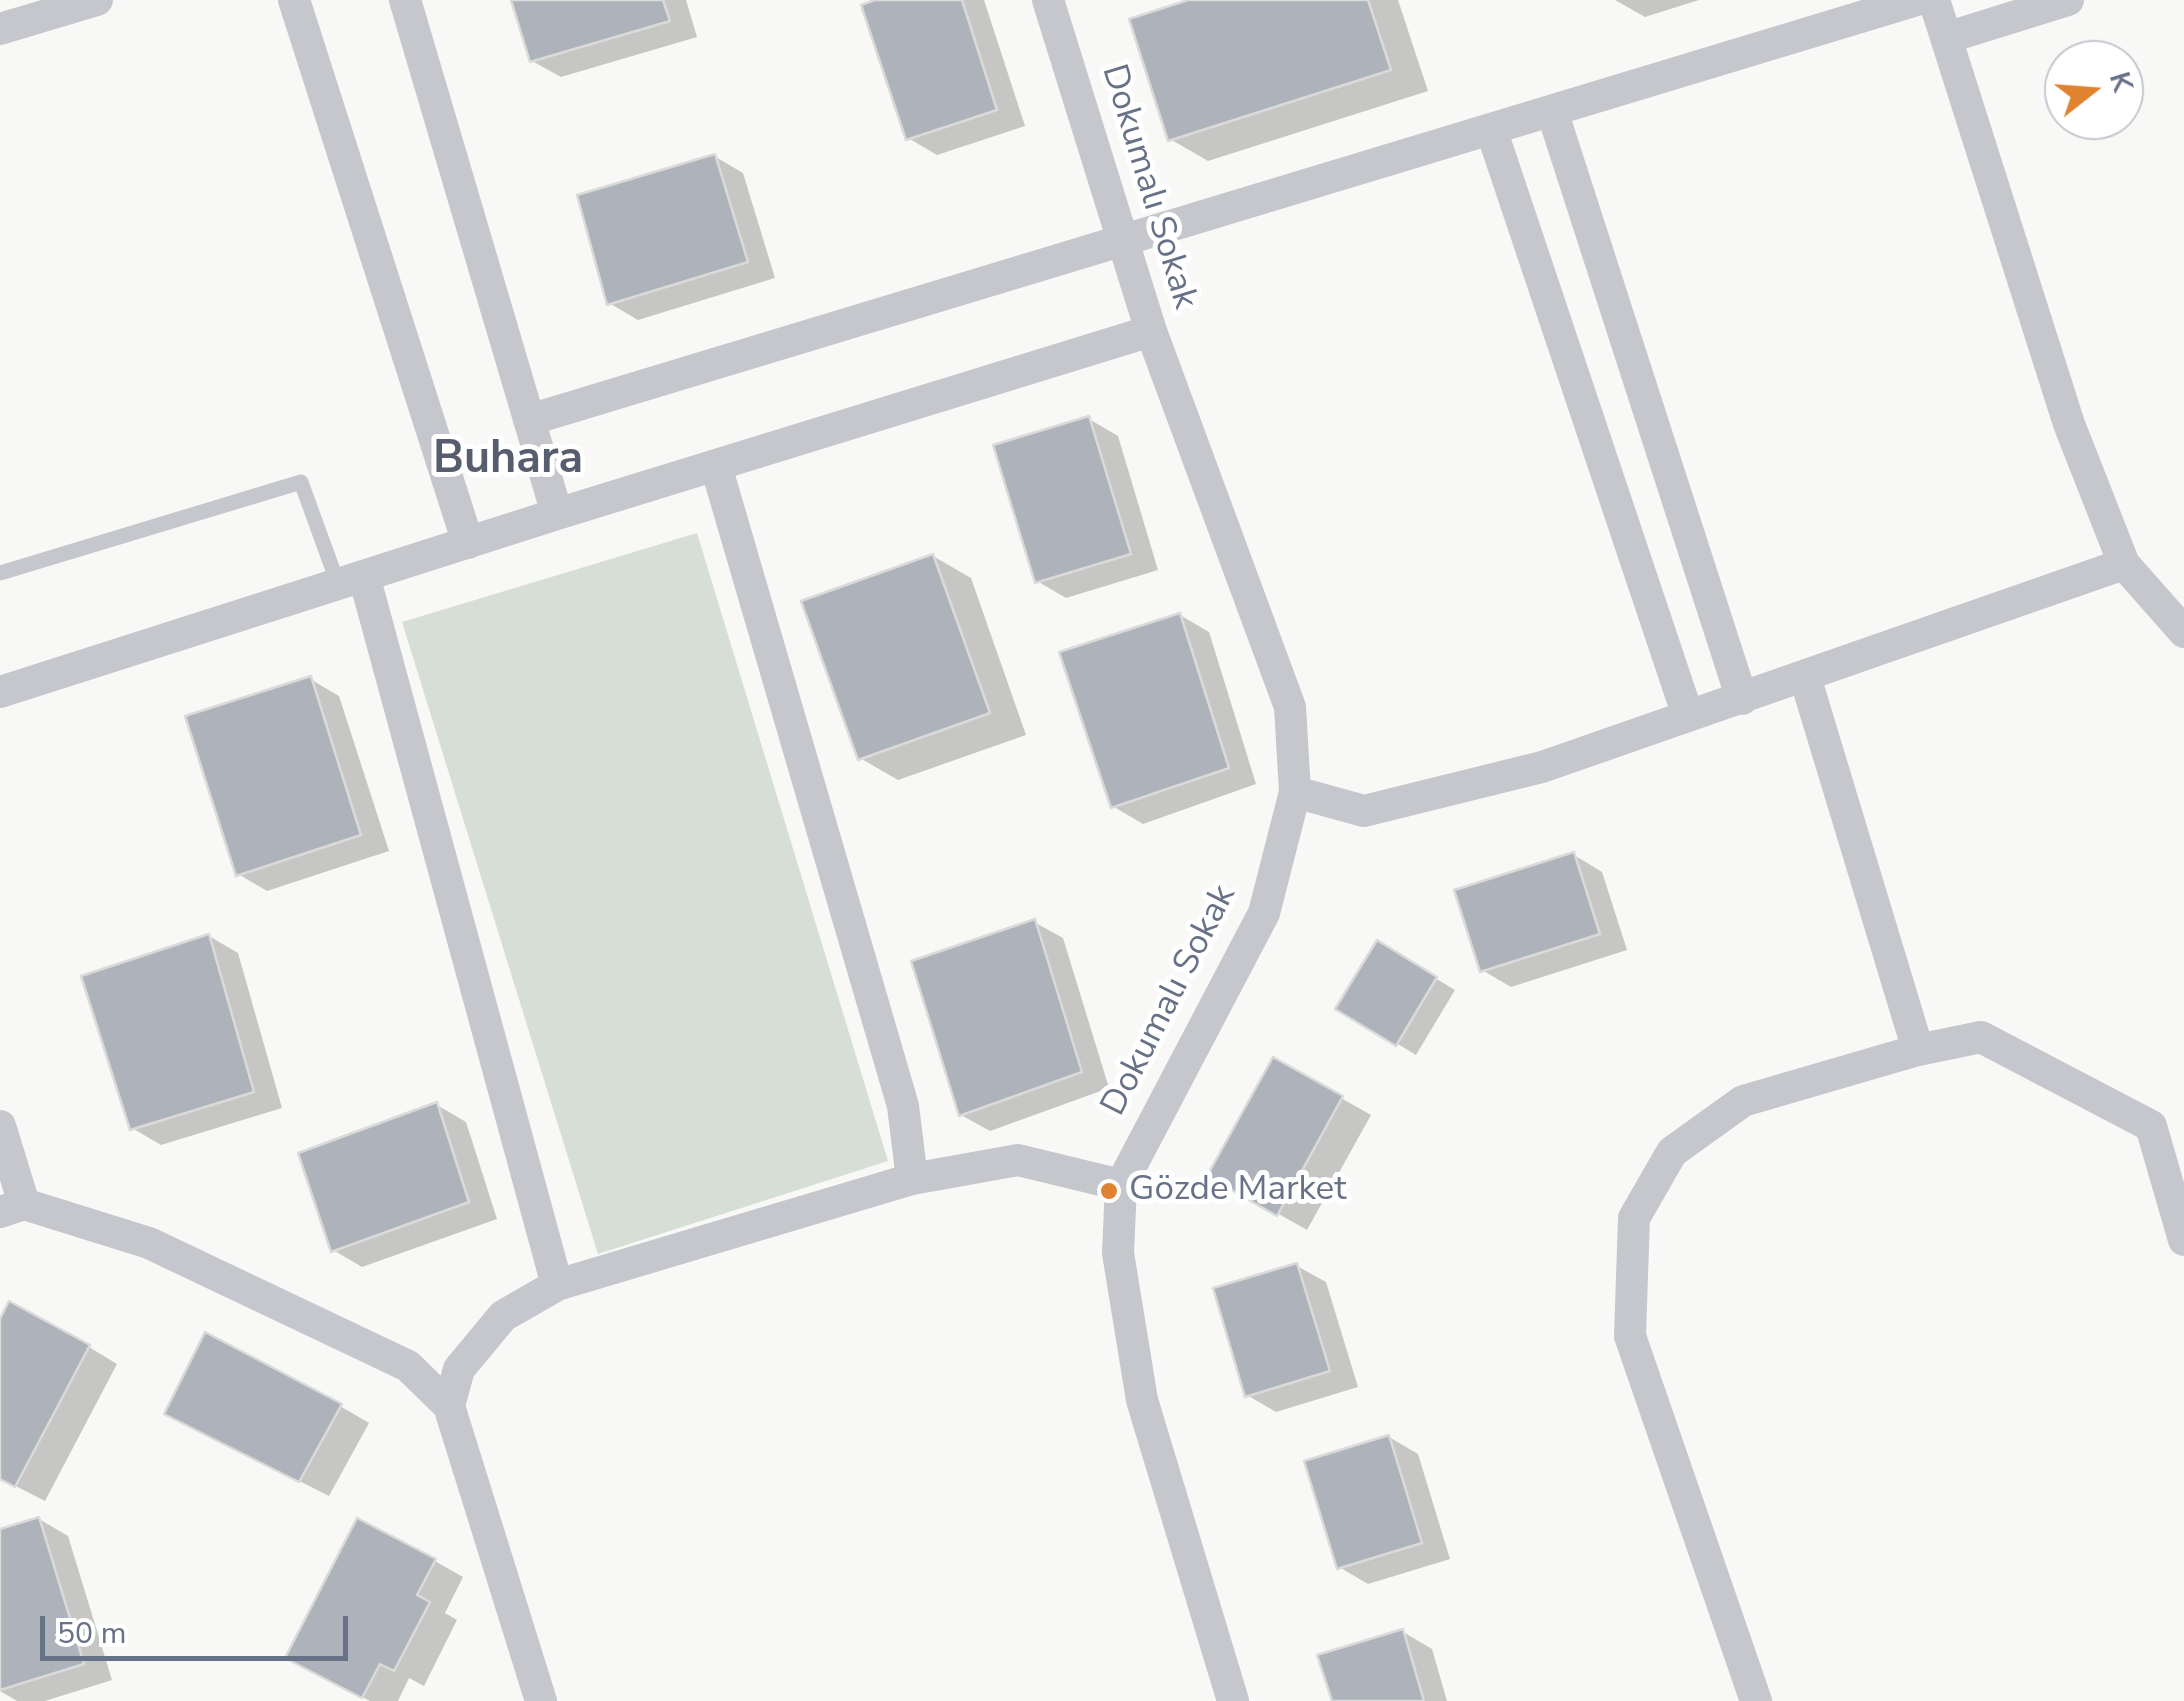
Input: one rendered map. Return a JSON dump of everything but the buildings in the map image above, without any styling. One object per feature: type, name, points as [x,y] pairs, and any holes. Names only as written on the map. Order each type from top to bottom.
[{"type":"street","points":[[0,30],[96,0]]},
{"type":"street","points":[[294,0],[468,543]]},
{"type":"street","points":[[405,0],[557,514]]},
{"type":"street","name":"Dokumalı Sokak","points":[[1048,0],[1151,331],[1290,707],[1294,792],[1264,913],[1121,1185],[1118,1253],[1142,1400],[1233,1701]]},
{"type":"street","points":[[530,420],[1917,0]]},
{"type":"street","points":[[1934,0],[2069,424],[2124,564],[2184,632]]},
{"type":"street","points":[[1946,38],[2068,0]]},
{"type":"street","points":[[1552,111],[1742,699]]},
{"type":"street","points":[[1491,129],[1688,716]]},
{"type":"street","points":[[0,692],[557,514],[1151,331]]},
{"type":"street","points":[[716,466],[903,1106],[912,1179]]},
{"type":"street","points":[[1294,792],[1364,811],[1542,766],[2124,564]]},
{"type":"street","points":[[351,580],[558,1285]]},
{"type":"street","points":[[1805,676],[1918,1050]]},
{"type":"street","points":[[1756,1701],[1630,1336],[1634,1218],[1672,1152],[1742,1102],[1918,1050],[1981,1037],[2150,1126],[2184,1240]]},
{"type":"street","points":[[0,1126],[12,1208],[149,1243],[408,1366],[449,1406],[541,1701]]},
{"type":"street","points":[[449,1406],[459,1369],[503,1316],[558,1285],[912,1179],[1018,1160],[1121,1185]]},
{"type":"lane","points":[[0,573],[301,482],[351,580]]},
{"type":"shaded area","points":[[697,533],[888,1161],[598,1254],[402,622]]},
{"type":"place","name":"Gözde Market","points":[[1109,1191]]},
{"type":"district","name":"Buhara","points":[[508,461]]}]
